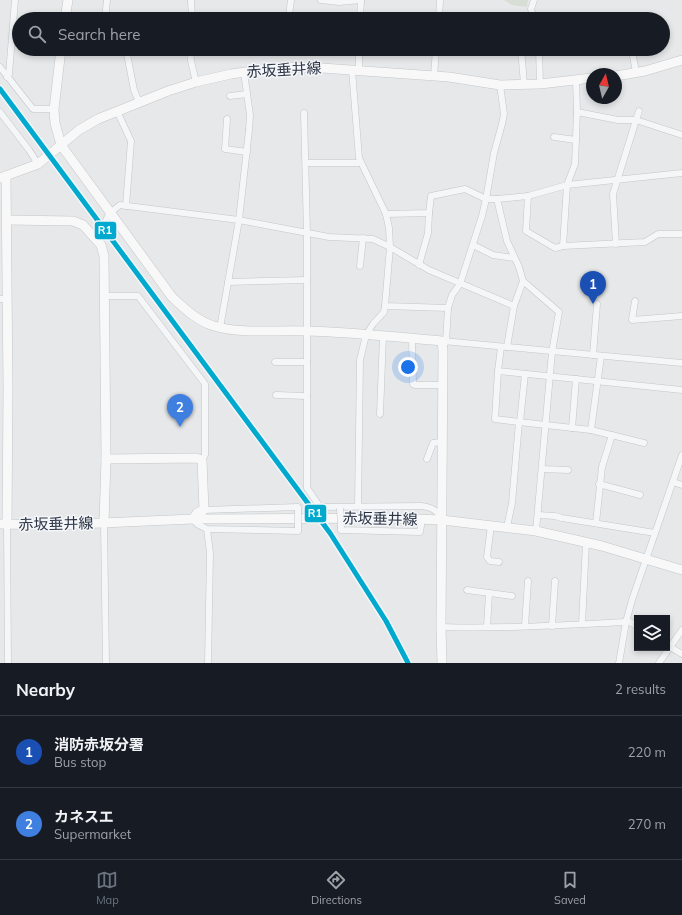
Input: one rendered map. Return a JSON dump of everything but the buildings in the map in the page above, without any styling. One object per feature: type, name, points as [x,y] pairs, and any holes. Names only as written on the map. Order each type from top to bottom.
[{"type":"street","points":[[14,12],[15,0]]},
{"type":"street","points":[[66,12],[68,0]]},
{"type":"street","points":[[106,12],[107,0]]},
{"type":"street","points":[[191,0],[192,12]]},
{"type":"street","points":[[289,12],[291,0]]},
{"type":"street","points":[[321,0],[339,2],[361,0],[360,12]]},
{"type":"street","points":[[439,12],[440,0]]},
{"type":"street","points":[[532,12],[531,9],[534,0]]},
{"type":"street","points":[[7,77],[9,74],[12,37]]},
{"type":"street","points":[[60,56],[54,109],[55,123],[61,145],[172,297],[188,312],[201,321],[220,328],[239,330],[307,331],[412,338],[682,364]]},
{"type":"street","points":[[127,56],[134,90],[139,102]]},
{"type":"street","points":[[191,56],[196,82]]},
{"type":"street","points":[[358,56],[355,70],[357,142],[359,158],[386,214],[390,247],[384,312],[373,324],[366,335],[360,360],[358,506]]},
{"type":"street","points":[[434,76],[435,56]]},
{"type":"street","points":[[522,56],[524,84]]},
{"type":"street","points":[[540,56],[540,84]]},
{"type":"street","points":[[633,56],[636,72]]},
{"type":"street","points":[[622,75],[682,60]]},
{"type":"street","points":[[0,67],[33,109],[54,109]]},
{"type":"street","name":"赤坂垂井線","points":[[3,177],[38,164],[90,122],[139,102],[196,82],[244,72],[274,68],[301,67],[434,76],[500,85],[540,84],[586,79]]},
{"type":"street","points":[[220,328],[239,220],[247,152],[250,115],[244,72]]},
{"type":"street","points":[[562,246],[567,185],[575,164],[577,112],[576,80]]},
{"type":"street","points":[[442,663],[442,442],[444,342],[448,308],[452,295],[460,284],[486,199],[494,153],[504,114],[500,85]]},
{"type":"street","points":[[230,96],[247,94]]},
{"type":"street","points":[[117,111],[131,141],[126,206]]},
{"type":"street","points":[[616,244],[613,194],[639,111]]},
{"type":"street","points":[[0,112],[38,164]]},
{"type":"street","points":[[577,112],[618,120],[636,120],[682,135]]},
{"type":"street","points":[[304,113],[307,233],[307,488],[320,507],[421,506],[430,507],[436,511],[442,520]]},
{"type":"street","points":[[227,119],[225,149],[247,152]]},
{"type":"street","points":[[554,137],[576,140]]},
{"type":"street","points":[[306,163],[361,163]]},
{"type":"street","points":[[419,265],[428,233],[431,196],[465,189],[486,199],[497,199],[528,196],[567,185],[682,173]]},
{"type":"street","points":[[3,177],[7,220],[3,299],[8,388],[4,525],[8,663]]},
{"type":"street","points":[[528,196],[526,231],[554,248],[562,246],[645,242],[658,234],[682,234]]},
{"type":"street","points":[[497,199],[507,241],[519,267],[523,281],[559,312],[552,352],[536,531]]},
{"type":"street","points":[[105,222],[110,213],[120,205],[239,220],[329,237],[373,239],[390,247],[429,270],[514,306]]},
{"type":"street","points":[[386,214],[430,213]]},
{"type":"street","points":[[7,220],[73,221],[83,225],[97,235],[104,256],[106,459],[104,523],[106,663]]},
{"type":"street","points":[[360,266],[364,238]]},
{"type":"street","points":[[473,245],[493,254],[514,258]]},
{"type":"street","points":[[228,282],[307,280]]},
{"type":"street","points":[[523,281],[514,306],[498,371],[495,419],[591,430],[644,443]]},
{"type":"street","points":[[104,296],[138,296],[205,384],[205,455],[202,460],[204,510]]},
{"type":"street","points":[[635,301],[632,320],[682,316]]},
{"type":"street","points":[[593,356],[597,304]]},
{"type":"street","points":[[385,306],[448,308]]},
{"type":"street","points":[[380,414],[383,336]]},
{"type":"street","points":[[412,338],[413,384],[443,385]]},
{"type":"street","points":[[591,430],[601,356]]},
{"type":"street","points":[[275,362],[307,362]]},
{"type":"street","points":[[498,371],[682,390]]},
{"type":"street","points":[[507,527],[512,503],[526,374]]},
{"type":"street","points":[[572,428],[576,379]]},
{"type":"street","points":[[276,395],[307,396]]},
{"type":"street","points":[[596,523],[602,467],[612,435]]},
{"type":"street","points":[[427,459],[433,443],[442,442]]},
{"type":"street","points":[[619,663],[626,621],[682,455]]},
{"type":"street","points":[[106,459],[196,458],[202,460]]},
{"type":"street","points":[[542,469],[568,470]]},
{"type":"street","points":[[672,482],[682,485]]},
{"type":"street","points":[[599,484],[640,495]]},
{"type":"street","points":[[298,507],[298,531],[207,529],[197,524],[193,519],[197,513],[204,510],[298,507]]},
{"type":"street","points":[[340,507],[341,530],[420,532],[422,519]]},
{"type":"street","points":[[538,515],[555,516],[655,533]]},
{"type":"street","name":"赤坂垂井線","points":[[4,525],[193,519],[392,518],[442,520],[536,531],[646,559],[682,570]]},
{"type":"street","points":[[491,525],[487,557],[490,561],[499,562]]},
{"type":"street","points":[[207,529],[210,553],[208,663]]},
{"type":"street","points":[[582,624],[586,543]]},
{"type":"street","points":[[525,626],[528,580]]},
{"type":"street","points":[[552,626],[555,581]]},
{"type":"street","points":[[467,590],[512,596]]},
{"type":"street","points":[[487,628],[489,593]]},
{"type":"street","points":[[441,627],[487,628],[552,626],[626,621],[634,625]]},
{"type":"street","points":[[682,630],[670,644],[682,654]]},
{"type":"street","points":[[659,663],[666,651]]},
{"type":"shaded area","points":[[504,0],[528,0],[527,7],[512,5]]},
{"type":"tunnel","points":[[99,232],[105,222]]},
{"type":"transit line","name":"R1","points":[[0,89],[330,533],[386,621],[408,663]]},
{"type":"place","name":"消防赤坂分署","points":[[593,304]]},
{"type":"place","name":"カネスエ","points":[[180,427]]}]
